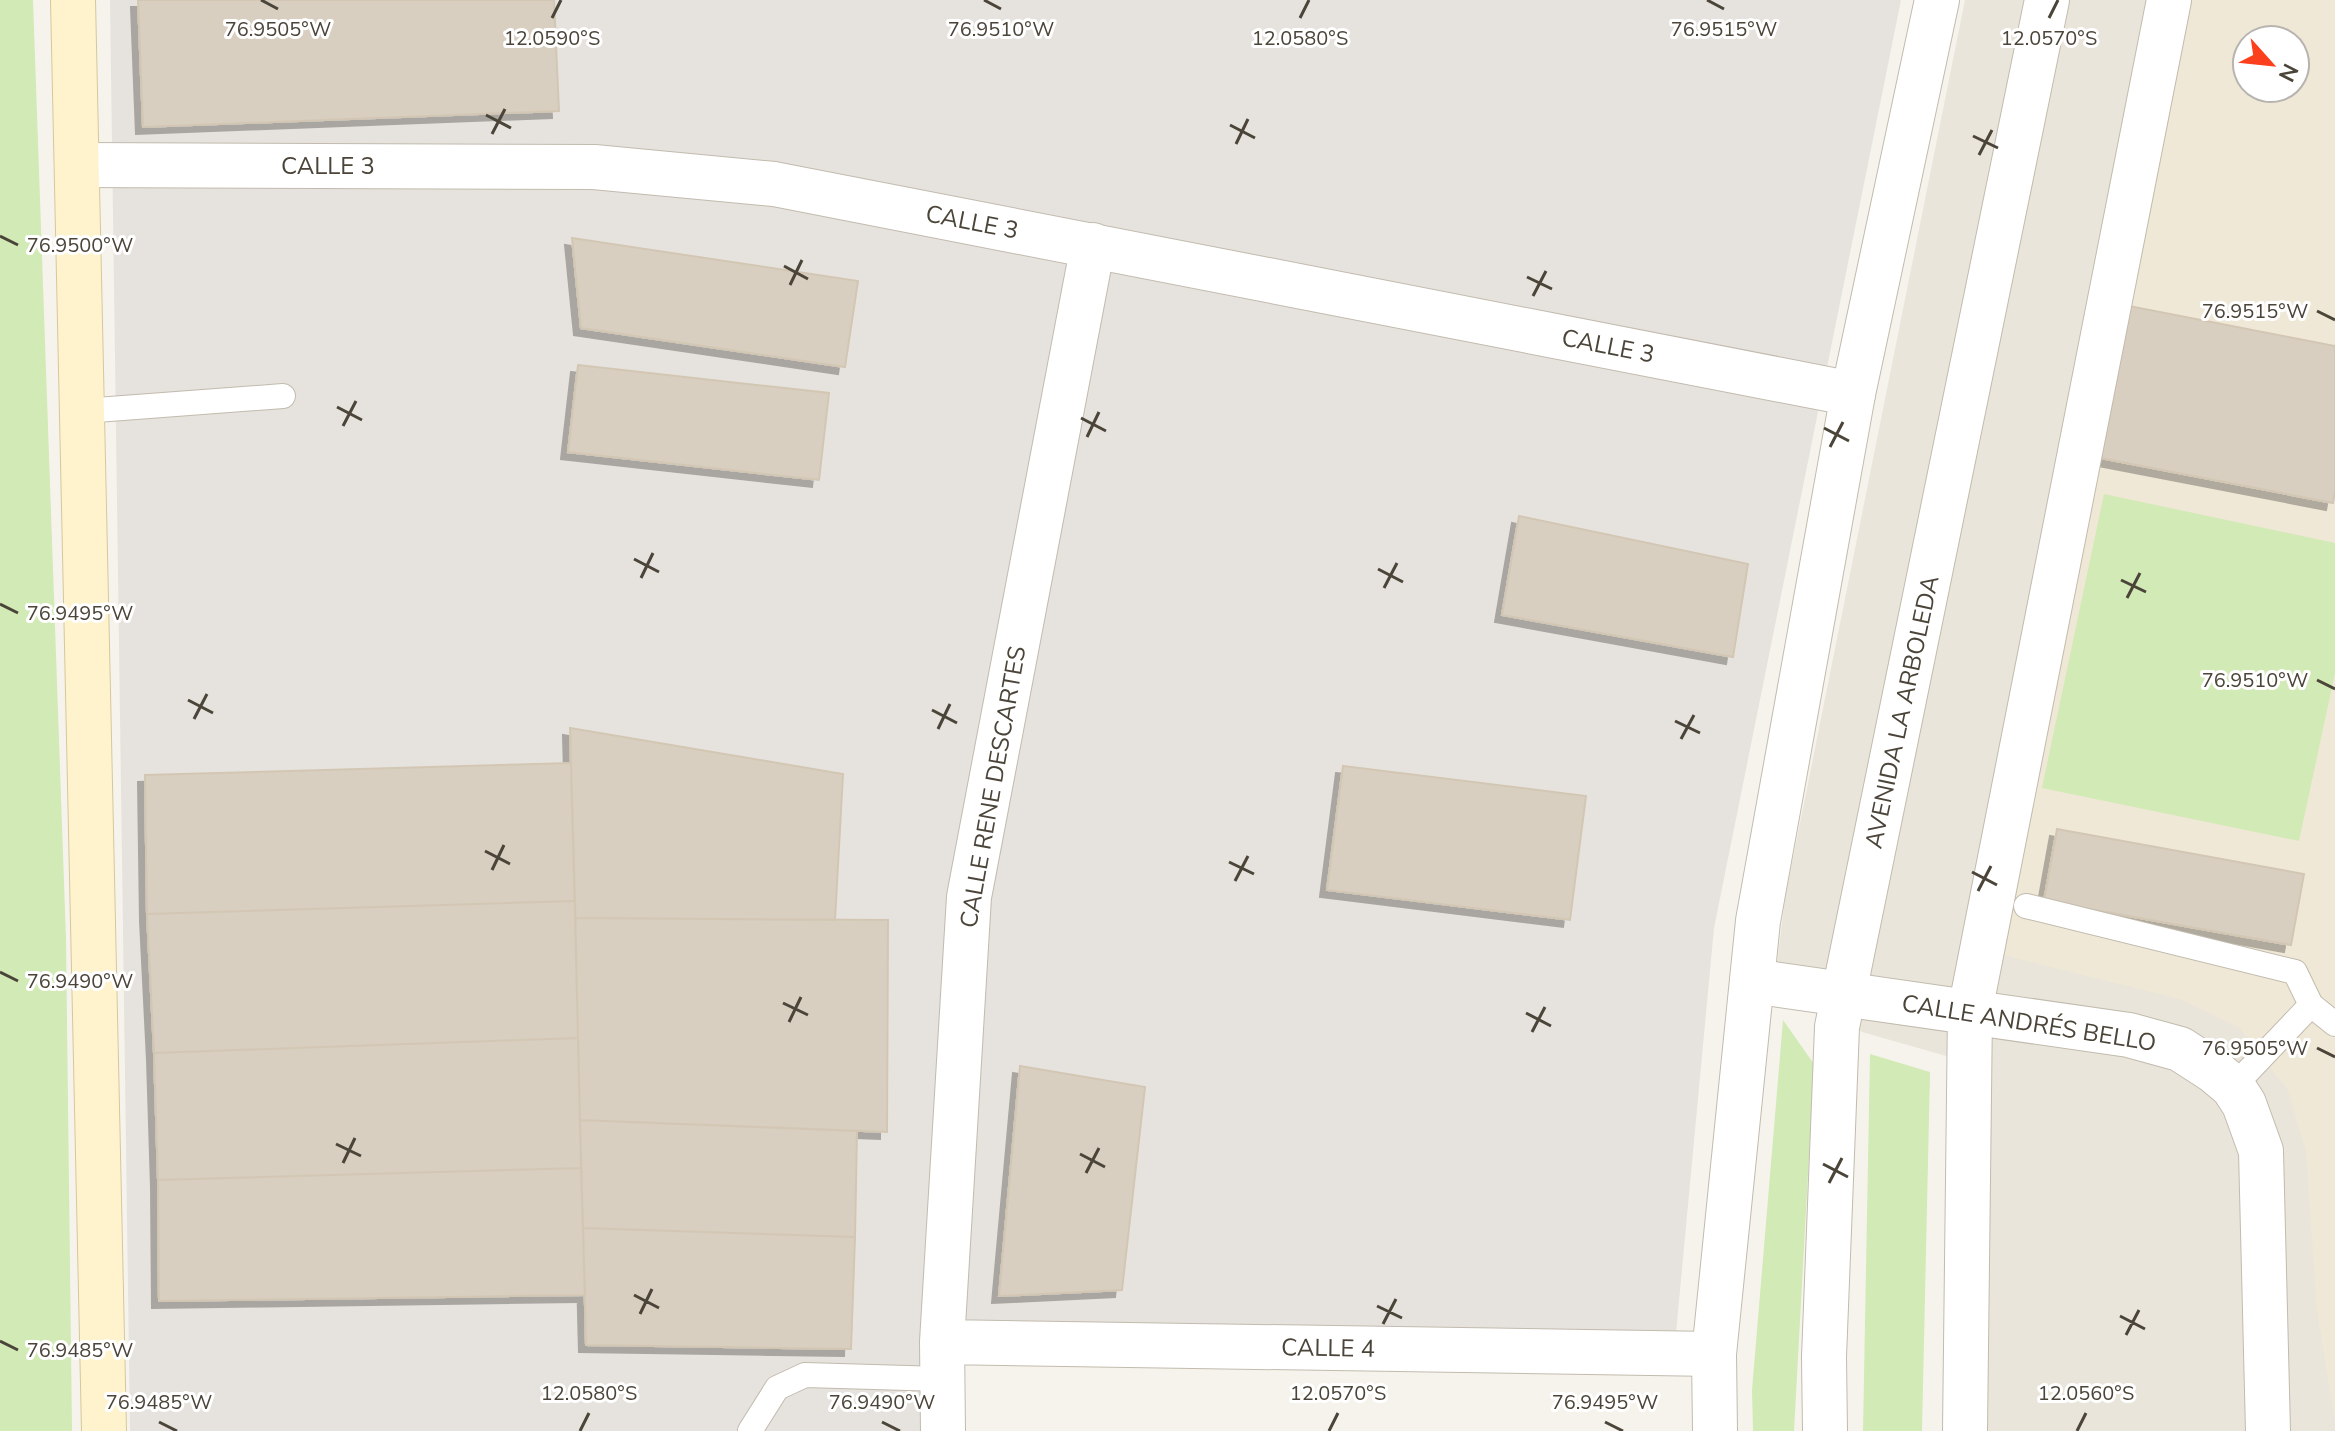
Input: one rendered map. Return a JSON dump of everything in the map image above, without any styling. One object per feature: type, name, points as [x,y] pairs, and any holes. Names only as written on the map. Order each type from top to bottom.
[{"type":"main road","points":[[73,0],[104,1431]]},
{"type":"street","points":[[1715,1431],[1714,1354],[1758,921],[1853,394],[1937,0]]},
{"type":"street","name":"AVENIDA LA ARBOLEDA","points":[[1825,1431],[1824,1357],[1837,1027],[2047,0]]},
{"type":"street","points":[[1965,1431],[1970,1011],[2169,0]]},
{"type":"street","name":"CALLE 3","points":[[78,165],[594,167],[774,184],[1853,394]]},
{"type":"street","name":"CALLE RENE DESCARTES","points":[[943,1431],[942,1360],[969,897],[1093,245]]},
{"type":"street","name":"CALLE ANDRÉS BELLO","points":[[1752,981],[2129,1035],[2180,1049],[2233,1087],[2244,1104],[2261,1151],[2268,1431]]},
{"type":"street","name":"CALLE 4","points":[[942,1360],[1714,1354]]},
{"type":"lane","points":[[83,411],[283,396]]},
{"type":"lane","points":[[2026,906],[2295,972],[2311,1005],[2335,1024]]},
{"type":"lane","points":[[2233,1087],[2311,1005]]},
{"type":"lane","points":[[750,1431],[777,1388],[805,1375],[942,1360]]},
{"type":"shaded area","points":[[110,0],[1901,0],[1714,928],[1676,1333],[922,1336],[923,1431],[130,1431]]},
{"type":"shaded area","points":[[1965,0],[2335,0],[2335,1431],[1985,1431],[1985,1067],[1862,1032],[1777,964],[1785,898]]},
{"type":"shaded area","points":[[2191,0],[2335,0],[2335,1422],[2317,1309],[2306,1151],[2288,1090],[2240,1028],[2180,999],[2003,955]]},
{"type":"green space","points":[[0,0],[33,0],[66,939],[72,1431],[0,1431]]},
{"type":"green space","points":[[2104,494],[2335,543],[2335,673],[2299,841],[2042,788]]},
{"type":"green space","points":[[1783,1020],[1814,1064],[1794,1431],[1753,1431],[1752,1390]]},
{"type":"green space","points":[[1870,1054],[1930,1072],[1922,1431],[1863,1431]]},
{"type":"building","points":[[138,0],[554,0],[559,111],[143,127]]},
{"type":"building","points":[[572,238],[858,281],[845,367],[581,328]]},
{"type":"building","points":[[2129,306],[2335,346],[2333,503],[2100,458]]},
{"type":"building","points":[[578,365],[829,393],[819,480],[568,452]]},
{"type":"building","points":[[1519,516],[1748,564],[1733,657],[1502,615]]},
{"type":"building","points":[[570,728],[843,774],[835,920],[575,918]]},
{"type":"building","points":[[571,763],[575,901],[147,914],[145,775]]},
{"type":"building","points":[[1343,766],[1586,796],[1570,920],[1327,890]]},
{"type":"building","points":[[2057,829],[2304,874],[2291,945],[2044,901]]},
{"type":"building","points":[[575,901],[578,1038],[154,1053],[147,914]]},
{"type":"building","points":[[575,918],[888,920],[887,1132],[580,1120]]},
{"type":"building","points":[[578,1038],[581,1168],[158,1180],[154,1053]]},
{"type":"building","points":[[1020,1066],[1145,1087],[1122,1290],[999,1296]]},
{"type":"building","points":[[580,1120],[857,1131],[855,1237],[583,1228]]},
{"type":"building","points":[[581,1168],[585,1295],[159,1301],[158,1180]]},
{"type":"building","points":[[583,1228],[855,1237],[851,1349],[586,1345]]}]
